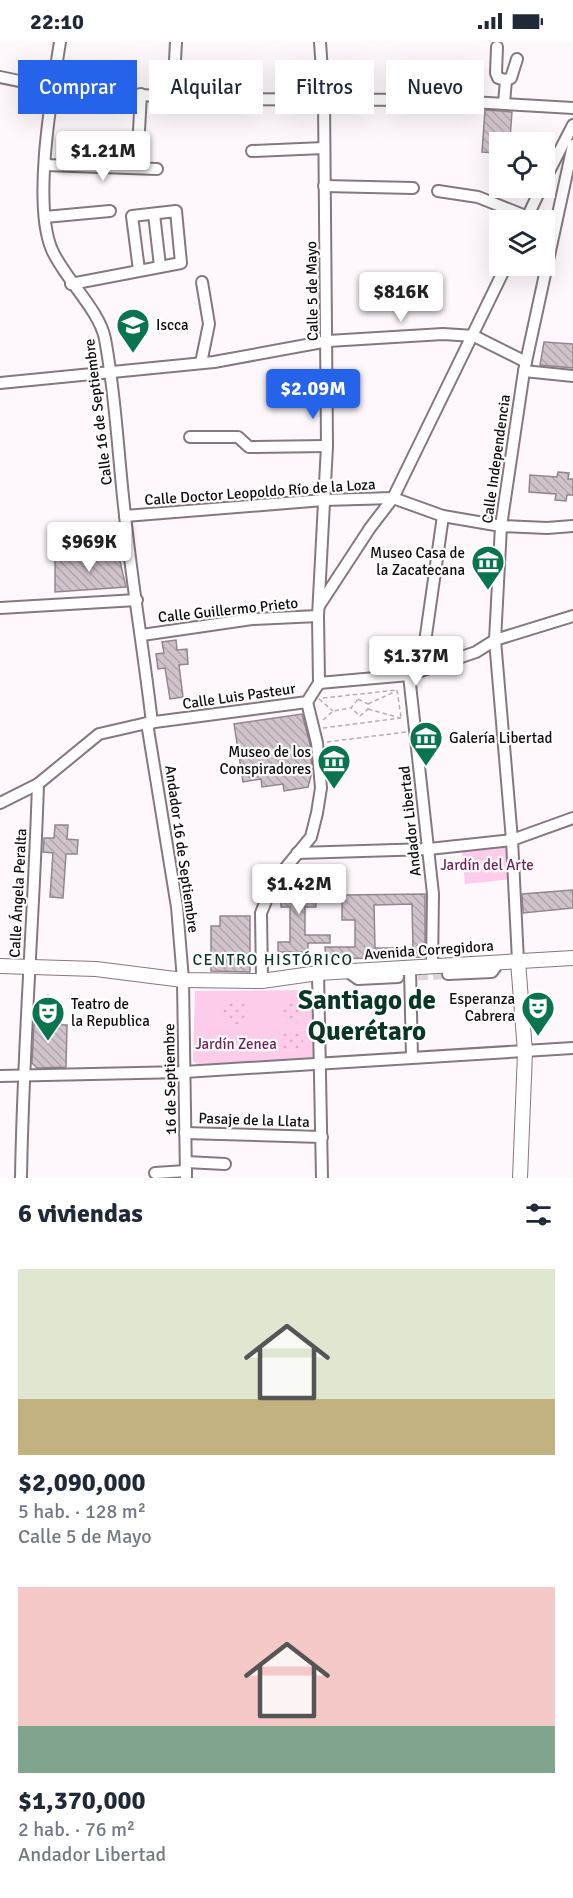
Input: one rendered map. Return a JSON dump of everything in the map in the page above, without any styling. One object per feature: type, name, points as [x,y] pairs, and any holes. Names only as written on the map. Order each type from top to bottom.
[{"type":"main road","name":"Avenida Corregidora","points":[[0,966],[96,969],[183,980],[262,981],[318,974],[404,973],[432,966],[573,958]]},
{"type":"main road","points":[[518,961],[525,1052],[520,1178]]},
{"type":"street","name":"Calle 16 de Septiembre","points":[[57,60],[60,42]]},
{"type":"street","points":[[175,60],[176,42]]},
{"type":"street","name":"Calle 5 de Mayo","points":[[320,42],[321,60]]},
{"type":"street","points":[[497,47],[496,73],[498,78],[506,80],[511,78],[517,59]]},
{"type":"street","points":[[0,77],[18,81]]},
{"type":"street","points":[[504,103],[506,80]]},
{"type":"street","points":[[137,94],[149,95]]},
{"type":"street","points":[[138,149],[141,94]]},
{"type":"street","points":[[374,101],[504,103],[573,108]]},
{"type":"street","name":"Calle 16 de Septiembre","points":[[50,114],[45,165],[45,217],[51,248],[71,284],[103,327],[112,373],[125,516],[142,635],[150,723]]},
{"type":"street","name":"Calle 5 de Mayo","points":[[319,683],[318,612],[327,446],[328,341],[324,114]]},
{"type":"street","points":[[555,160],[573,125]]},
{"type":"street","name":"Calle Independencia","points":[[518,961],[512,840],[495,640],[501,526],[525,366],[573,145]]},
{"type":"street","points":[[252,151],[324,148]]},
{"type":"street","points":[[45,165],[157,170]]},
{"type":"street","points":[[324,186],[413,189]]},
{"type":"street","points":[[438,191],[478,197],[507,210]]},
{"type":"street","points":[[45,217],[110,211]]},
{"type":"street","points":[[71,284],[181,263],[176,211],[132,216],[139,270]]},
{"type":"street","points":[[154,214],[160,266]]},
{"type":"street","points":[[318,612],[370,528],[393,498],[501,276]]},
{"type":"street","points":[[201,363],[209,324],[202,282]]},
{"type":"street","points":[[0,383],[201,363],[328,341],[443,334],[474,336],[525,366],[573,376]]},
{"type":"street","points":[[190,437],[238,437],[249,447],[327,446]]},
{"type":"street","name":"Calle Doctor Leopoldo Río de la Loza","points":[[125,516],[324,500],[393,498],[443,516],[501,526],[547,528],[573,526]]},
{"type":"street","points":[[421,670],[443,516]]},
{"type":"street","points":[[0,608],[137,600]]},
{"type":"street","name":"Calle Guillermo Prieto","points":[[142,635],[318,612]]},
{"type":"street","points":[[319,683],[409,675],[476,652],[495,640],[573,616]]},
{"type":"street","name":"Andador Libertad","points":[[409,675],[433,894],[432,966]]},
{"type":"street","name":"Calle Luis Pasteur","points":[[0,803],[38,784],[99,734],[150,723],[310,698],[319,683]]},
{"type":"street","points":[[262,981],[261,913],[274,882],[303,853],[311,837],[321,788],[310,698]]},
{"type":"street","name":"Andador 16 de Septiembre","points":[[150,723],[177,907],[183,980]]},
{"type":"street","name":"Calle Ángela Peralta","points":[[21,1178],[23,1075],[38,784]]},
{"type":"street","points":[[303,853],[429,849],[512,840],[573,818]]},
{"type":"street","points":[[448,974],[492,972],[499,962]]},
{"type":"street","points":[[404,973],[412,1057]]},
{"type":"street","points":[[318,974],[322,1178]]},
{"type":"street","name":"16 de Septiembre","points":[[183,980],[186,1170]]},
{"type":"street","points":[[0,1076],[184,1072],[573,1048]]},
{"type":"street","name":"Pasaje de la Llata","points":[[185,1133],[322,1137]]},
{"type":"street","points":[[155,1173],[225,1164]]},
{"type":"path","points":[[310,698],[397,690]]},
{"type":"path","points":[[368,704],[397,690]]},
{"type":"path","points":[[397,690],[401,718]]},
{"type":"path","points":[[313,729],[333,711],[351,708],[358,699],[358,693]]},
{"type":"path","points":[[310,698],[333,711]]},
{"type":"path","points":[[358,699],[368,704]]},
{"type":"path","points":[[360,716],[368,709],[368,704]]},
{"type":"path","points":[[351,708],[360,716],[361,723]]},
{"type":"path","points":[[368,709],[401,718]]},
{"type":"path","points":[[313,729],[401,718]]},
{"type":"path","points":[[317,743],[416,731]]},
{"type":"path","points":[[221,1046],[226,1046]]},
{"type":"green space","name":"Jardín del Arte","points":[[510,846],[513,879],[465,884],[462,850]]},
{"type":"green space","name":"Jardín Zenea","points":[[312,990],[314,1060],[197,1064],[193,1061],[195,991]],"holes":[[[223,1000],[248,1000],[248,1013],[240,1024],[227,1024],[223,1020]],[[282,1001],[302,1003],[300,1022],[286,1023],[282,1019]],[[286,1029],[303,1031],[303,1044],[298,1050],[282,1051],[282,1034]]]},
{"type":"green space","points":[[223,1000],[249,1000],[248,1013],[240,1024],[227,1024],[223,1020]]},
{"type":"green space","points":[[282,1000],[302,1003],[300,1023],[286,1023],[282,1019]]},
{"type":"green space","points":[[286,1029],[303,1031],[303,1044],[298,1050],[282,1051],[282,1033]]},
{"type":"building","points":[[485,110],[512,112],[511,132],[489,132],[489,152],[482,152]]},
{"type":"building","points":[[544,342],[573,344],[573,368],[540,365]]},
{"type":"building","points":[[558,472],[569,473],[568,479],[573,479],[573,495],[567,495],[566,501],[555,500],[556,494],[529,492],[530,475],[557,477]]},
{"type":"building","points":[[118,553],[126,587],[55,592],[55,560]]},
{"type":"building","points":[[176,640],[177,650],[187,649],[188,664],[179,665],[183,697],[170,699],[165,668],[158,669],[156,654],[164,653],[162,642]]},
{"type":"building","points":[[302,714],[310,744],[312,772],[308,787],[284,791],[283,784],[262,787],[261,779],[243,782],[234,724]]},
{"type":"building","points":[[55,825],[68,825],[67,839],[78,840],[77,854],[66,854],[63,898],[50,897],[53,853],[43,852],[44,838],[54,838]]},
{"type":"building","points":[[291,873],[307,873],[307,888],[315,888],[316,907],[305,907],[305,935],[330,935],[330,943],[308,943],[308,952],[278,952],[278,942],[290,942],[290,907],[281,907],[281,888],[289,888]]},
{"type":"building","points":[[573,890],[573,908],[523,913],[522,894]]},
{"type":"building","points":[[425,894],[425,957],[326,959],[325,947],[355,947],[355,920],[342,920],[342,895]],"holes":[[[412,904],[413,948],[375,948],[374,905]]]},
{"type":"building","points":[[220,916],[250,916],[250,972],[211,971],[211,926],[220,926]]},
{"type":"building","name":"Teatro de la Republica","points":[[34,1024],[67,1025],[66,1067],[37,1068],[32,1063]]},
{"type":"tunnel","points":[[403,976],[448,974]]},
{"type":"place","name":"Iscca","points":[[133,354]]},
{"type":"place","name":"Museo Casa de la Zacatecana","points":[[488,591]]},
{"type":"place","name":"Galería Libertad","points":[[426,767]]},
{"type":"place","name":"Museo de los Conspiradores","points":[[334,790]]},
{"type":"place","name":"Esperanza Cabrera","points":[[538,1037]]},
{"type":"place","name":"Teatro de la Republica","points":[[48,1042]]},
{"type":"district","name":"CENTRO HISTÓRICO","points":[[273,960]]},
{"type":"district","name":"Santiago de Querétaro","points":[[367,1016]]}]
